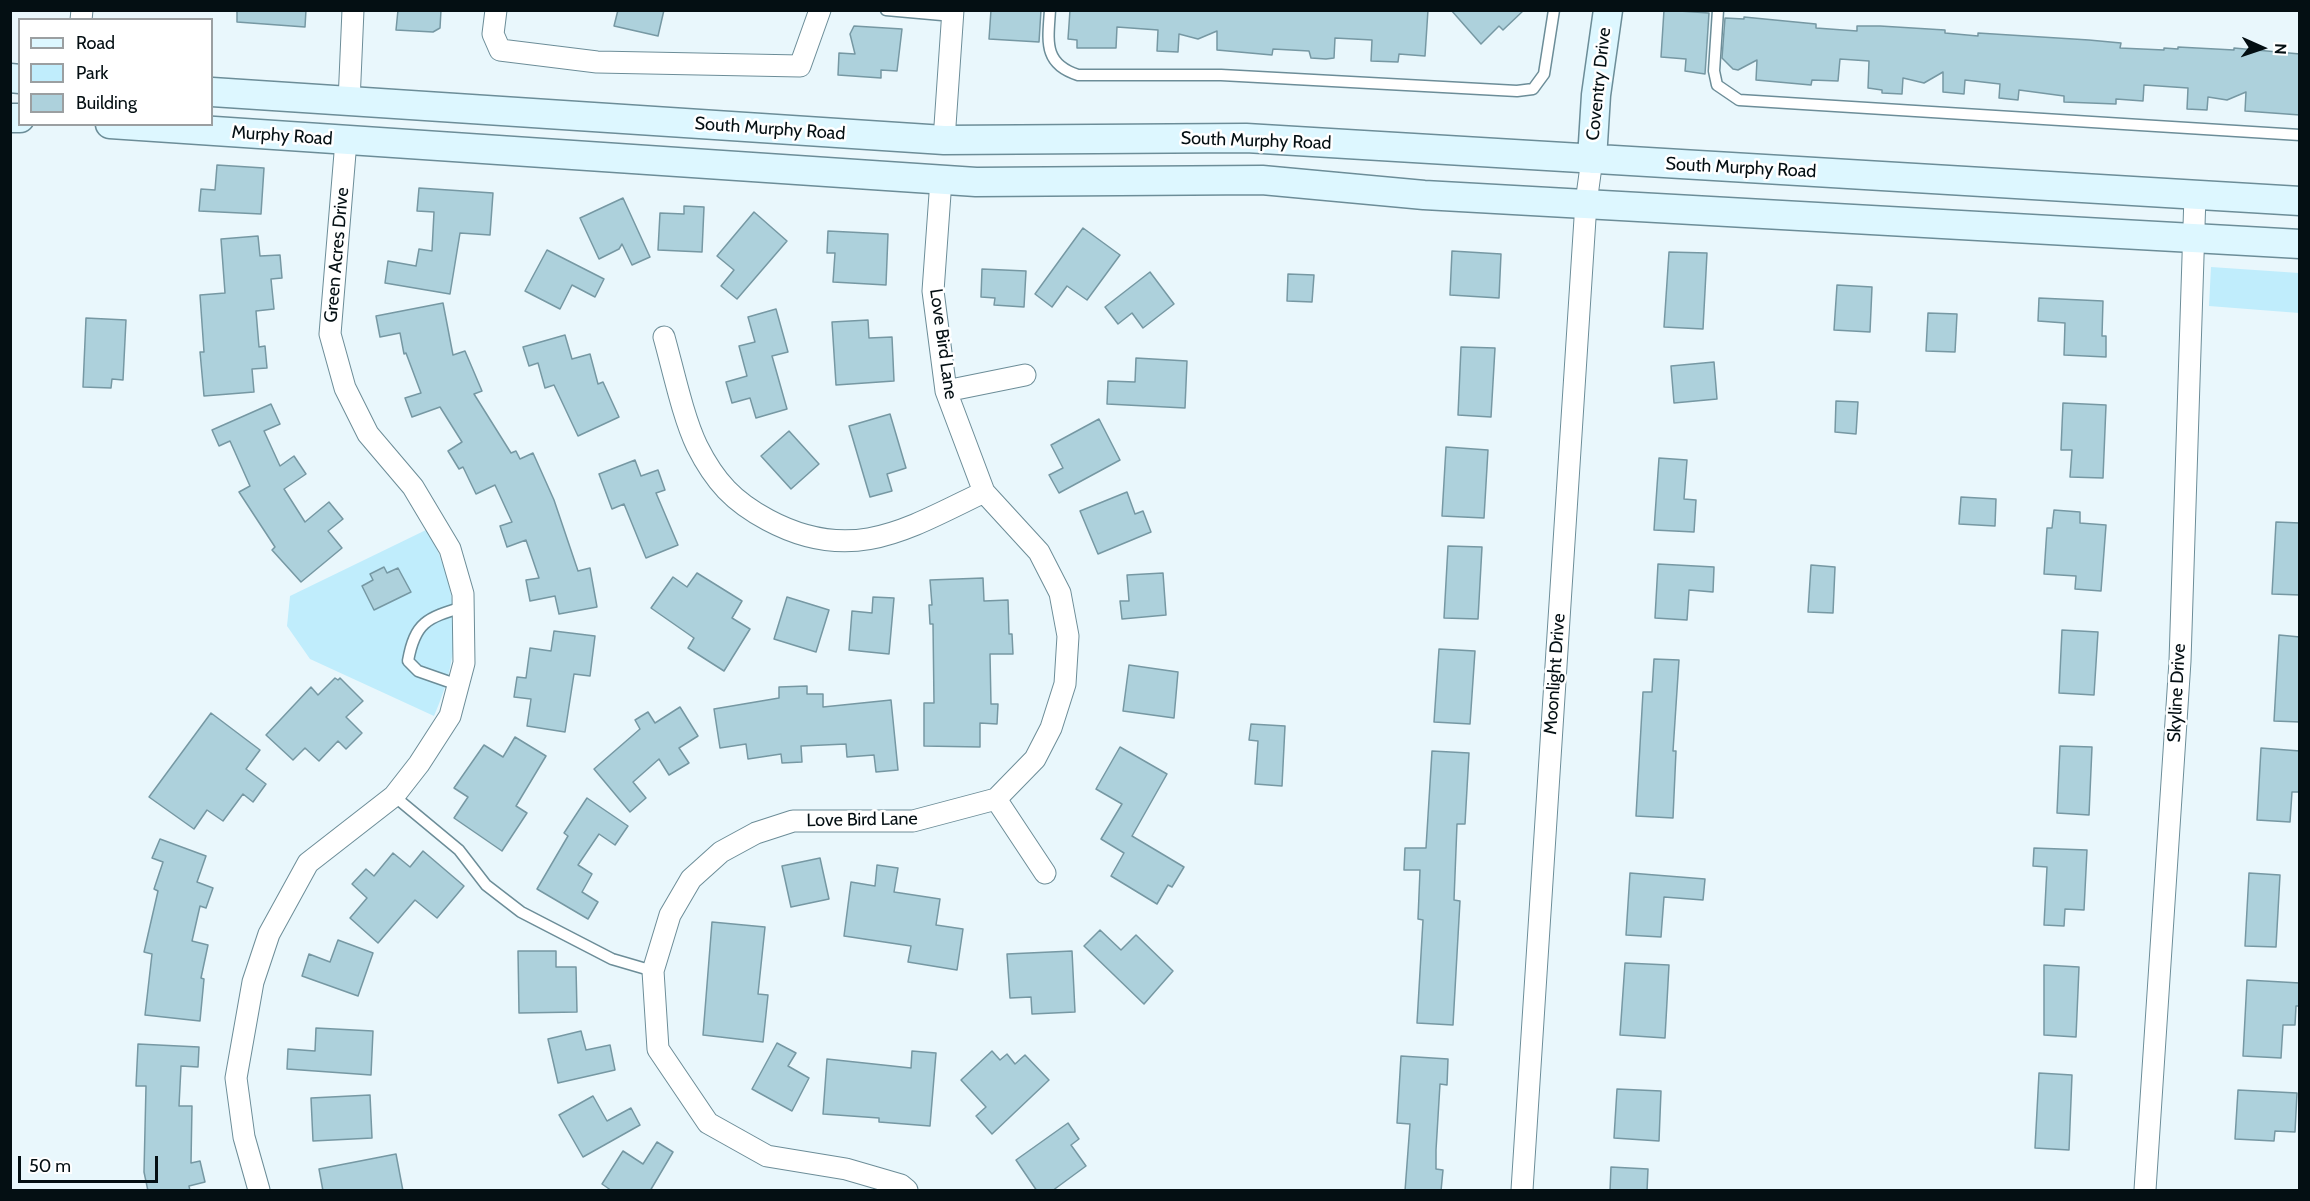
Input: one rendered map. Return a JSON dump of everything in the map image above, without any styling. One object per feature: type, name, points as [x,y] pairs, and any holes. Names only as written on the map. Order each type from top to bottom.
[{"type":"main road","name":"Coventry Drive","points":[[1592,159],[1596,95],[1608,10]]},
{"type":"main road","name":"South Murphy Road","points":[[213,92],[944,140],[1246,138],[2300,201]]},
{"type":"main road","points":[[349,102],[346,141],[976,182],[1262,180],[1424,195],[2193,236],[2300,244]]},
{"type":"main road","name":"Murphy Road","points":[[138,126],[346,141]]},
{"type":"main road","points":[[941,180],[944,140]]},
{"type":"street","points":[[349,102],[353,10]]},
{"type":"street","points":[[496,10],[494,34],[500,50],[597,62],[800,66],[820,10]]},
{"type":"street","points":[[944,140],[953,13]]},
{"type":"street","name":"Green Acres Drive","points":[[260,1191],[244,1137],[236,1078],[253,982],[269,934],[308,863],[393,796],[419,764],[450,716],[464,663],[463,594],[450,549],[413,487],[368,434],[345,388],[330,334],[346,141]]},
{"type":"street","name":"Moonlight Drive","points":[[1522,1191],[1586,203],[1592,159]]},
{"type":"street","name":"Love Bird Lane","points":[[907,1191],[902,1185],[846,1169],[767,1156],[708,1123],[658,1049],[653,971],[670,915],[691,879],[721,852],[756,833],[793,821],[913,822],[996,799],[1035,759],[1051,728],[1065,684],[1068,636],[1060,593],[1039,552],[984,492],[946,391],[933,291],[941,180]]},
{"type":"street","name":"Skyline Drive","points":[[2145,1191],[2180,661],[2195,195]]},
{"type":"street","points":[[664,337],[696,445],[721,487],[748,510],[789,531],[832,543],[872,539],[915,525],[984,492]]},
{"type":"street","points":[[946,391],[1025,375]]},
{"type":"street","points":[[996,799],[1045,873]]},
{"type":"lane","points":[[886,10],[953,13]]},
{"type":"lane","points":[[1050,10],[1050,53],[1056,64],[1078,75],[1221,75],[1517,91],[1533,89],[1544,74],[1554,10]]},
{"type":"lane","points":[[1718,10],[1716,78],[1722,89],[1739,100],[2300,135]]},
{"type":"lane","points":[[458,685],[417,671],[408,661],[412,639],[422,624],[463,607]]},
{"type":"lane","points":[[393,796],[459,850],[486,885],[520,912],[612,959],[653,971]]},
{"type":"green space","points":[[2211,267],[2299,273],[2299,313],[2209,306]]},
{"type":"green space","points":[[428,529],[447,576],[454,622],[454,644],[450,667],[434,716],[310,659],[287,626],[290,596]]},
{"type":"building","points":[[237,10],[306,10],[305,27],[237,22]]},
{"type":"building","points":[[398,10],[441,10],[440,28],[433,32],[396,30]]},
{"type":"building","points":[[618,10],[664,10],[658,36],[614,26]]},
{"type":"building","points":[[991,10],[1041,10],[1039,42],[989,39]]},
{"type":"building","points":[[1070,10],[1428,10],[1425,56],[1399,54],[1398,62],[1371,61],[1372,40],[1335,38],[1334,58],[1326,59],[1311,58],[1309,51],[1273,49],[1272,55],[1217,50],[1217,31],[1198,39],[1179,34],[1178,52],[1157,51],[1158,30],[1117,27],[1116,48],[1077,48],[1077,40],[1068,39]]},
{"type":"building","points":[[1451,10],[1524,10],[1503,30],[1499,26],[1481,44]]},
{"type":"building","points":[[1664,10],[1709,13],[1705,74],[1685,71],[1686,59],[1661,57]]},
{"type":"building","points":[[1744,17],[1816,24],[1816,28],[1857,31],[1857,26],[1880,26],[1945,30],[1945,33],[1978,36],[1978,33],[2089,40],[2121,43],[2120,48],[2164,50],[2164,48],[2178,49],[2178,47],[2234,50],[2234,48],[2300,54],[2300,115],[2245,111],[2246,92],[2227,100],[2208,97],[2207,110],[2187,109],[2188,88],[2144,85],[2143,101],[2116,99],[2116,104],[2064,102],[2064,96],[2019,90],[2018,100],[1999,98],[2000,84],[1965,80],[1964,94],[1943,92],[1943,72],[1924,83],[1903,78],[1902,94],[1882,93],[1882,90],[1868,88],[1869,61],[1840,59],[1838,81],[1812,80],[1811,85],[1756,80],[1757,60],[1738,70],[1733,69],[1722,58],[1725,18],[1744,19]]},
{"type":"building","points":[[854,26],[902,29],[897,71],[881,70],[881,78],[838,75],[839,53],[855,54],[850,34]]},
{"type":"building","points":[[217,165],[264,168],[261,214],[199,211],[201,189],[215,190]]},
{"type":"building","points":[[419,188],[493,193],[490,235],[460,233],[450,294],[385,283],[388,261],[416,266],[419,249],[432,251],[434,212],[417,211]]},
{"type":"building","points":[[623,198],[650,257],[632,265],[622,244],[619,249],[599,259],[580,218]]},
{"type":"building","points":[[684,206],[704,207],[702,252],[658,250],[660,213],[684,214]]},
{"type":"building","points":[[754,212],[787,241],[737,299],[721,286],[734,270],[717,256]]},
{"type":"building","points":[[1083,228],[1120,255],[1087,300],[1067,286],[1052,307],[1035,294]]},
{"type":"building","points":[[828,231],[888,234],[886,285],[833,282],[835,253],[827,253]]},
{"type":"building","points":[[258,236],[260,256],[280,255],[282,278],[271,279],[274,309],[256,311],[259,347],[265,346],[267,368],[252,369],[254,392],[204,396],[200,352],[204,352],[200,295],[225,293],[221,239]]},
{"type":"building","points":[[547,250],[604,279],[595,297],[572,285],[560,309],[525,291]]},
{"type":"building","points":[[1452,251],[1501,254],[1499,298],[1450,295]]},
{"type":"building","points":[[1669,252],[1707,253],[1703,329],[1664,327]]},
{"type":"building","points":[[982,269],[1026,271],[1024,307],[994,305],[995,298],[981,297]]},
{"type":"building","points":[[1150,272],[1174,304],[1143,328],[1132,313],[1118,324],[1105,307]]},
{"type":"building","points":[[1288,274],[1314,275],[1312,302],[1287,301]]},
{"type":"building","points":[[1837,285],[1872,287],[1870,332],[1834,330]]},
{"type":"building","points":[[2039,298],[2103,301],[2102,336],[2106,336],[2106,357],[2064,355],[2065,323],[2038,321]]},
{"type":"building","points":[[443,303],[453,355],[465,351],[482,391],[474,394],[511,453],[516,451],[520,459],[533,453],[554,500],[578,571],[590,568],[597,607],[559,614],[555,596],[530,601],[526,580],[539,578],[526,540],[507,547],[500,526],[512,522],[495,485],[476,494],[463,467],[459,469],[448,451],[462,442],[440,407],[412,417],[405,398],[421,393],[406,353],[404,354],[400,333],[380,337],[376,316]]},
{"type":"building","points":[[776,309],[788,352],[772,356],[787,409],[756,418],[750,398],[732,403],[726,382],[747,376],[739,346],[755,342],[748,317]]},
{"type":"building","points":[[1928,313],[1957,314],[1955,352],[1926,351]]},
{"type":"building","points":[[86,318],[126,320],[123,380],[112,379],[111,388],[83,387]]},
{"type":"building","points":[[868,320],[869,338],[892,337],[894,381],[836,385],[832,322]]},
{"type":"building","points":[[565,335],[572,359],[590,354],[598,384],[603,382],[619,417],[578,436],[554,385],[545,388],[538,363],[529,366],[523,347]]},
{"type":"building","points":[[1461,347],[1495,348],[1491,417],[1458,415]]},
{"type":"building","points":[[1136,358],[1187,361],[1185,408],[1107,404],[1108,381],[1135,382]]},
{"type":"building","points":[[1714,362],[1717,399],[1674,403],[1671,366]]},
{"type":"building","points":[[1836,401],[1858,402],[1856,434],[1835,432]]},
{"type":"building","points":[[2063,403],[2106,405],[2103,478],[2070,477],[2072,450],[2061,450]]},
{"type":"building","points":[[271,404],[280,424],[264,431],[280,466],[294,456],[306,474],[284,489],[305,522],[329,502],[343,519],[328,531],[342,548],[301,582],[272,550],[275,547],[239,492],[250,486],[230,441],[219,446],[212,430]]},
{"type":"building","points":[[890,414],[906,468],[887,474],[892,491],[870,497],[849,426]]},
{"type":"building","points":[[1099,419],[1120,460],[1059,493],[1049,475],[1063,468],[1051,445]]},
{"type":"building","points":[[789,431],[819,464],[791,489],[761,456]]},
{"type":"building","points":[[1446,447],[1488,450],[1484,518],[1442,516]]},
{"type":"building","points":[[1659,458],[1687,460],[1684,499],[1696,500],[1694,532],[1654,530]]},
{"type":"building","points":[[635,460],[641,476],[658,470],[665,490],[656,493],[678,545],[646,558],[624,504],[612,509],[599,474]]},
{"type":"building","points":[[1127,492],[1135,514],[1143,511],[1151,532],[1098,554],[1080,511]]},
{"type":"building","points":[[1961,497],[1996,499],[1995,526],[1959,524]]},
{"type":"building","points":[[2054,510],[2080,512],[2080,523],[2106,525],[2101,591],[2075,589],[2076,576],[2044,574],[2047,528],[2052,528]]},
{"type":"building","points":[[2276,522],[2300,523],[2300,595],[2272,594]]},
{"type":"building","points":[[1448,546],[1482,547],[1478,619],[1444,618]]},
{"type":"building","points":[[1658,564],[1714,567],[1713,592],[1689,590],[1687,620],[1655,618]]},
{"type":"building","points":[[1811,565],[1835,567],[1833,613],[1808,612]]},
{"type":"building","points":[[384,567],[387,573],[398,568],[411,592],[374,610],[362,586],[373,580],[370,574]]},
{"type":"building","points":[[697,573],[742,601],[732,618],[750,629],[724,671],[688,648],[694,638],[651,608],[673,577],[687,587]]},
{"type":"building","points":[[1163,573],[1166,615],[1122,619],[1120,601],[1129,601],[1127,575]]},
{"type":"building","points":[[983,578],[984,601],[1008,600],[1009,634],[1012,634],[1013,654],[990,654],[991,704],[998,704],[997,724],[980,723],[980,747],[924,746],[924,703],[934,703],[933,624],[930,624],[929,605],[932,605],[930,580]]},
{"type":"building","points":[[787,597],[829,610],[816,652],[774,639]]},
{"type":"building","points":[[873,597],[894,598],[889,654],[849,650],[852,611],[872,613]]},
{"type":"building","points":[[2062,630],[2098,632],[2094,695],[2059,693]]},
{"type":"building","points":[[554,631],[595,636],[590,676],[574,674],[565,732],[527,726],[531,699],[514,697],[517,677],[526,678],[530,648],[551,651]]},
{"type":"building","points":[[2279,635],[2300,637],[2300,722],[2274,721]]},
{"type":"building","points":[[1439,649],[1475,651],[1470,724],[1434,722]]},
{"type":"building","points":[[1654,659],[1679,660],[1673,751],[1676,751],[1673,818],[1636,816],[1643,692],[1652,692]]},
{"type":"building","points":[[1129,665],[1178,672],[1174,718],[1123,711]]},
{"type":"building","points":[[335,678],[338,680],[340,678],[363,701],[346,717],[362,733],[346,749],[338,741],[319,761],[305,748],[293,760],[266,735],[311,687],[318,695]]},
{"type":"building","points":[[807,686],[807,694],[823,694],[823,707],[891,700],[898,770],[876,772],[874,755],[847,757],[846,744],[801,746],[802,762],[782,763],[781,754],[748,759],[746,744],[720,748],[714,709],[779,698],[779,687]]},
{"type":"building","points":[[680,707],[698,736],[679,748],[689,763],[669,775],[659,759],[633,782],[646,798],[630,812],[594,769],[640,729],[635,720],[648,712],[655,723]]},
{"type":"building","points":[[211,713],[260,750],[246,769],[266,784],[253,802],[243,794],[223,821],[207,810],[194,829],[149,797]]},
{"type":"building","points":[[1251,724],[1285,726],[1282,786],[1255,784],[1258,741],[1249,740]]},
{"type":"building","points":[[515,737],[546,756],[516,806],[527,813],[502,851],[454,818],[468,797],[454,788],[484,745],[503,757]]},
{"type":"building","points":[[2060,746],[2092,747],[2089,815],[2057,813]]},
{"type":"building","points":[[1120,747],[1167,774],[1132,836],[1184,867],[1172,887],[1168,885],[1157,904],[1111,876],[1124,853],[1101,839],[1122,804],[1096,789]]},
{"type":"building","points":[[2261,748],[2300,751],[2300,792],[2292,792],[2290,822],[2257,820]]},
{"type":"building","points":[[1432,751],[1469,753],[1465,824],[1457,824],[1454,900],[1460,901],[1453,1025],[1417,1023],[1423,920],[1418,919],[1420,870],[1404,870],[1405,848],[1426,848]]},
{"type":"building","points":[[587,798],[628,826],[615,845],[599,834],[578,865],[592,874],[582,892],[598,902],[588,919],[537,889],[568,836],[564,833]]},
{"type":"building","points":[[160,839],[206,856],[197,882],[213,888],[206,908],[200,906],[192,941],[208,945],[201,978],[204,979],[200,1021],[145,1015],[152,954],[144,952],[158,891],[154,889],[163,862],[152,858]]},
{"type":"building","points":[[2034,848],[2087,850],[2084,910],[2065,909],[2064,926],[2044,925],[2047,867],[2033,866]]},
{"type":"building","points":[[423,851],[464,886],[437,918],[415,900],[378,943],[350,918],[367,898],[352,884],[366,869],[374,876],[393,853],[410,867]]},
{"type":"building","points":[[820,858],[829,899],[791,907],[782,866]]},
{"type":"building","points":[[877,865],[898,868],[894,892],[940,899],[936,925],[963,929],[957,970],[908,962],[911,946],[844,936],[851,882],[875,886]]},
{"type":"building","points":[[1630,873],[1705,879],[1703,900],[1664,897],[1661,937],[1626,935]]},
{"type":"building","points":[[2249,873],[2280,875],[2276,947],[2245,946]]},
{"type":"building","points":[[712,922],[765,927],[758,994],[768,995],[763,1042],[703,1035]]},
{"type":"building","points":[[1100,930],[1121,950],[1136,935],[1173,971],[1144,1004],[1084,946]]},
{"type":"building","points":[[338,940],[373,953],[358,996],[302,976],[309,954],[330,962]]},
{"type":"building","points":[[518,951],[556,951],[556,967],[576,967],[577,1012],[519,1013]]},
{"type":"building","points":[[1072,951],[1075,1012],[1032,1014],[1031,997],[1010,998],[1007,954]]},
{"type":"building","points":[[1625,963],[1669,965],[1665,1038],[1620,1035]]},
{"type":"building","points":[[2044,965],[2079,967],[2076,1037],[2044,1035]]},
{"type":"building","points":[[2247,980],[2300,983],[2300,1006],[2296,1006],[2295,1025],[2283,1025],[2281,1058],[2243,1056]]},
{"type":"building","points":[[316,1028],[373,1031],[371,1075],[287,1069],[288,1049],[315,1051]]},
{"type":"building","points":[[581,1031],[586,1050],[610,1045],[615,1070],[558,1083],[548,1039]]},
{"type":"building","points":[[777,1043],[796,1053],[788,1066],[809,1078],[792,1111],[752,1089]]},
{"type":"building","points":[[138,1044],[199,1047],[198,1067],[181,1066],[179,1106],[192,1106],[191,1163],[200,1161],[205,1182],[189,1186],[190,1191],[148,1191],[144,1172],[146,1086],[136,1086]]},
{"type":"building","points":[[912,1051],[936,1053],[930,1126],[879,1122],[879,1118],[823,1114],[827,1059],[911,1068]]},
{"type":"building","points":[[992,1051],[1000,1060],[1007,1054],[1015,1064],[1025,1055],[1049,1080],[992,1134],[976,1116],[986,1107],[961,1080]]},
{"type":"building","points":[[1401,1056],[1448,1059],[1447,1085],[1440,1084],[1436,1150],[1436,1169],[1443,1170],[1441,1191],[1405,1191],[1410,1124],[1397,1123]]},
{"type":"building","points":[[2039,1073],[2072,1075],[2069,1150],[2035,1148]]},
{"type":"building","points":[[1617,1089],[1661,1091],[1659,1141],[1614,1138]]},
{"type":"building","points":[[2238,1090],[2297,1093],[2295,1132],[2275,1131],[2274,1141],[2235,1139]]},
{"type":"building","points":[[370,1095],[372,1138],[313,1141],[311,1098]]},
{"type":"building","points":[[593,1096],[607,1121],[631,1108],[640,1125],[583,1157],[559,1115]]},
{"type":"building","points":[[1068,1123],[1079,1139],[1071,1145],[1086,1166],[1052,1191],[1037,1191],[1016,1160]]},
{"type":"building","points":[[657,1142],[673,1152],[650,1191],[612,1191],[602,1184],[623,1151],[643,1164]]},
{"type":"building","points":[[396,1154],[403,1191],[323,1191],[319,1169]]},
{"type":"building","points":[[1611,1167],[1648,1169],[1647,1191],[1610,1191]]}]
